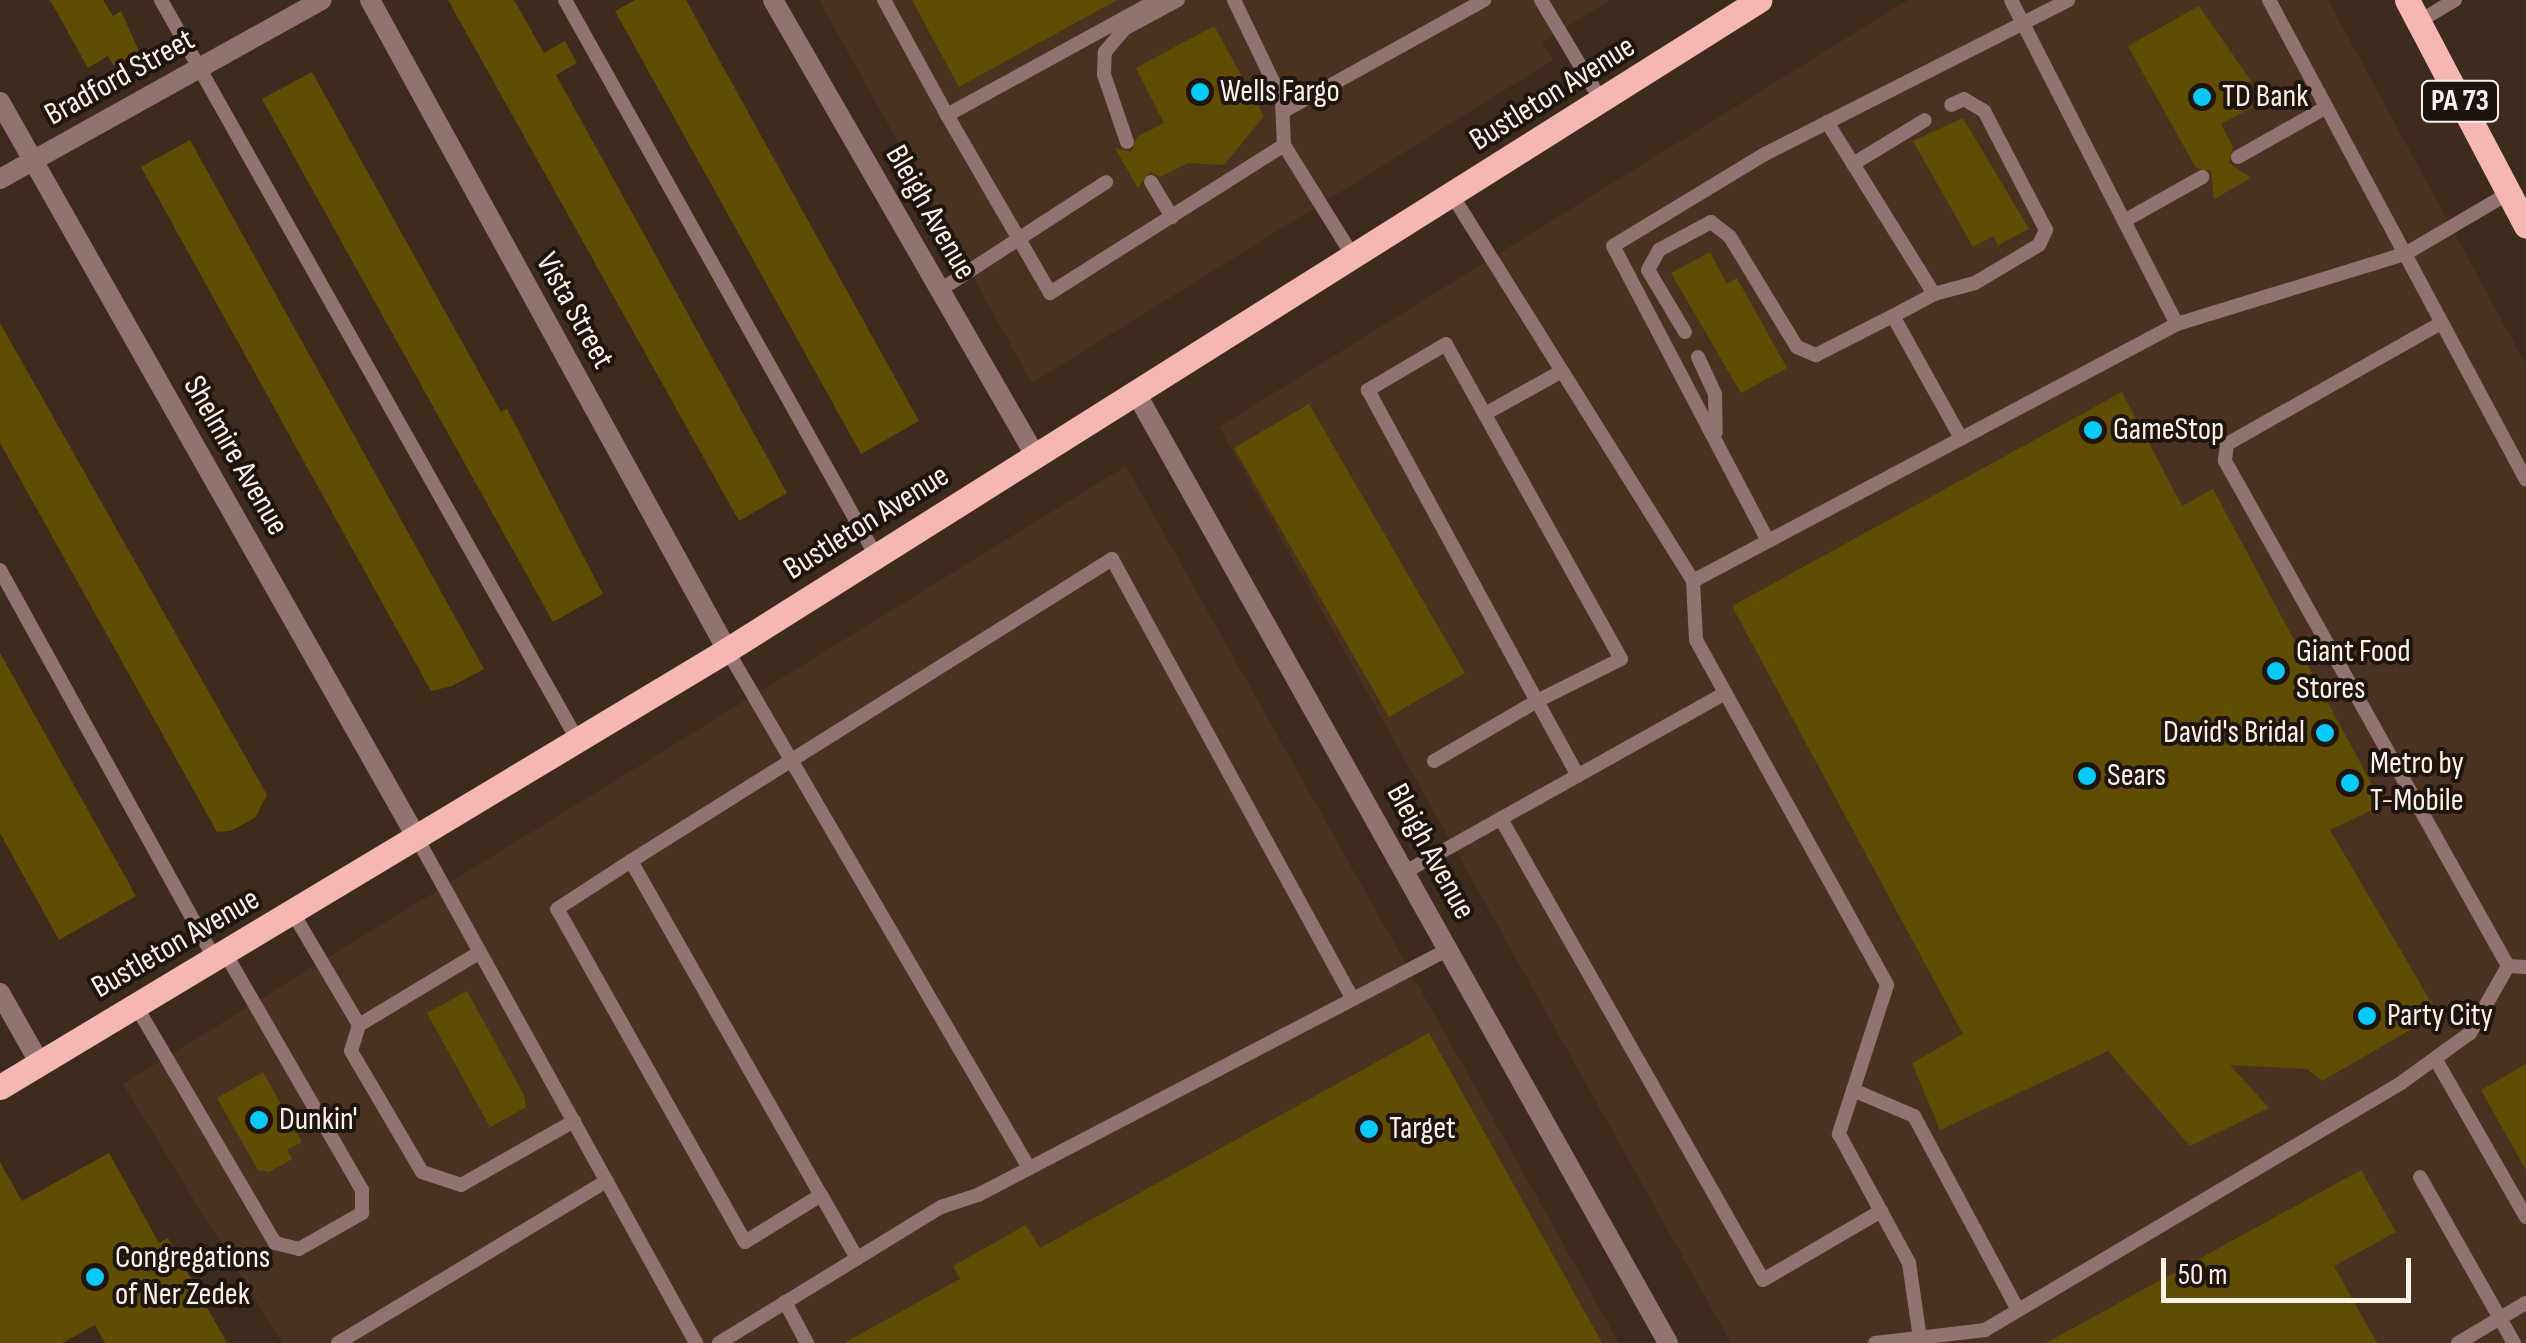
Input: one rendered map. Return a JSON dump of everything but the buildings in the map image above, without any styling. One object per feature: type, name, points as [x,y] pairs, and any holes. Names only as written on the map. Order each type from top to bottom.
[{"type":"main road","name":"Bustleton Avenue","points":[[0,1087],[418,840],[727,650],[1759,0]]},
{"type":"main road","name":"PA 73","points":[[2412,11],[2526,226]]},
{"type":"street","name":"Bradford Street","points":[[0,179],[321,0]]},
{"type":"street","name":"Vista Street","points":[[370,0],[727,650]]},
{"type":"street","name":"Bleigh Avenue","points":[[773,0],[1035,455]]},
{"type":"street","name":"Shelmire Avenue","points":[[0,102],[418,840]]},
{"type":"street","name":"Bleigh Avenue","points":[[1136,393],[1668,1343]]},
{"type":"street","points":[[0,993],[39,1062]]},
{"type":"lane","points":[[161,0],[578,742]]},
{"type":"lane","points":[[565,0],[876,556]]},
{"type":"lane","points":[[884,0],[1050,294],[1284,144]]},
{"type":"lane","points":[[947,115],[1158,0]]},
{"type":"lane","points":[[1127,142],[1104,75],[1106,52],[1124,29],[1178,0]]},
{"type":"lane","points":[[1234,0],[1284,111],[1284,144],[1354,258]]},
{"type":"lane","points":[[1284,111],[1484,0]]},
{"type":"lane","points":[[1541,0],[1602,102]]},
{"type":"lane","points":[[2011,0],[2176,324]]},
{"type":"lane","points":[[1768,540],[1612,246],[1827,122],[2068,0]]},
{"type":"lane","points":[[2269,0],[2526,480]]},
{"type":"lane","points":[[2412,11],[2455,0]]},
{"type":"lane","points":[[1685,332],[1648,270],[1658,250],[1711,222],[1730,237],[1797,348],[1816,354],[1934,294],[1974,282],[2039,245],[2046,230],[1984,111],[1964,100],[1952,105]]},
{"type":"lane","points":[[2238,156],[2325,108]]},
{"type":"lane","points":[[1853,164],[1925,120]]},
{"type":"lane","points":[[1827,122],[1934,294]]},
{"type":"lane","points":[[2124,221],[2202,177]]},
{"type":"lane","points":[[940,290],[1106,182]]},
{"type":"lane","points":[[1150,182],[1172,216]]},
{"type":"lane","points":[[1693,582],[2176,324],[2405,254],[2509,194]]},
{"type":"lane","points":[[1452,195],[1693,582],[1696,640],[1887,984],[1839,1134],[1909,1263],[1920,1338]]},
{"type":"lane","points":[[1893,316],[1961,438]]},
{"type":"lane","points":[[2441,323],[2227,444],[2226,461],[2508,966]]},
{"type":"lane","points":[[1434,761],[1537,701],[1621,659],[1446,344],[1368,390],[1537,701],[1578,776]]},
{"type":"lane","points":[[1698,358],[1715,394],[1717,440]]},
{"type":"lane","points":[[1485,414],[1562,371]]},
{"type":"lane","points":[[821,1194],[744,1242],[556,909],[794,764],[1112,559],[1352,998]]},
{"type":"lane","points":[[0,570],[220,956],[362,1190],[362,1214],[299,1249],[274,1242],[136,1006]]},
{"type":"lane","points":[[727,650],[1029,1168]]},
{"type":"lane","points":[[1407,871],[1725,693]]},
{"type":"lane","points":[[1501,819],[1763,1280],[1881,1211]]},
{"type":"lane","points":[[418,840],[696,1343]]},
{"type":"lane","points":[[631,861],[857,1258]]},
{"type":"lane","points":[[293,914],[360,1025]]},
{"type":"lane","points":[[719,1343],[941,1207],[1029,1168],[1449,950]]},
{"type":"lane","points":[[480,952],[360,1025],[352,1052],[422,1172],[461,1185],[574,1121]]},
{"type":"lane","points":[[2508,966],[2526,967]]},
{"type":"lane","points":[[1875,1343],[1985,1330],[2436,1060],[2470,1032],[2508,966]]},
{"type":"lane","points":[[2436,1060],[2526,1217]]},
{"type":"lane","points":[[1852,1090],[1914,1116],[2018,1310]]},
{"type":"lane","points":[[2420,1176],[2514,1343]]},
{"type":"lane","points":[[338,1343],[607,1181]]},
{"type":"lane","points":[[785,1302],[807,1343]]},
{"type":"lane","points":[[2458,1343],[2526,1304]]},
{"type":"shaded area","points":[[819,0],[1610,0],[1542,42],[1553,60],[1032,383]]},
{"type":"shaded area","points":[[1908,0],[2328,0],[2526,365],[2526,1343],[1731,1343],[1219,427]]},
{"type":"shaded area","points":[[1126,466],[1619,1343],[282,1343],[123,1084]]},
{"type":"place","name":"Wells Fargo","points":[[1200,92]]},
{"type":"place","name":"TD Bank","points":[[2202,97]]},
{"type":"place","name":"GameStop","points":[[2093,430]]},
{"type":"place","name":"Giant Food Stores","points":[[2276,671]]},
{"type":"place","name":"David's Bridal","points":[[2325,733]]},
{"type":"place","name":"Sears","points":[[2087,776]]},
{"type":"place","name":"Metro by T-Mobile","points":[[2350,783]]},
{"type":"place","name":"Party City","points":[[2367,1016]]},
{"type":"place","name":"Dunkin'","points":[[259,1120]]},
{"type":"place","name":"Target","points":[[1369,1129]]},
{"type":"place","name":"Congregations of Ner Zedek","points":[[95,1277]]}]
